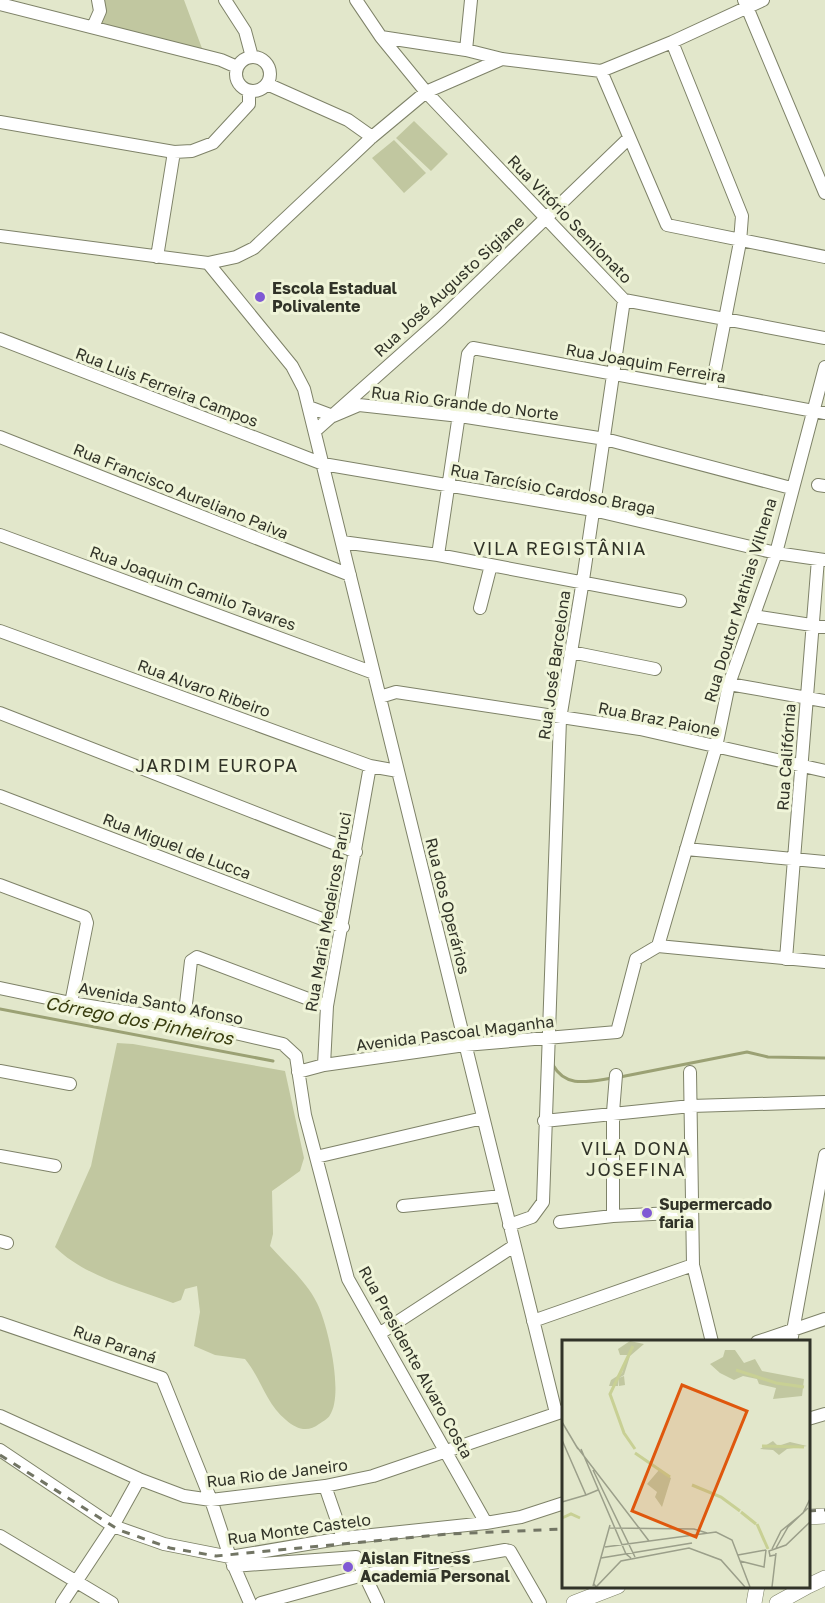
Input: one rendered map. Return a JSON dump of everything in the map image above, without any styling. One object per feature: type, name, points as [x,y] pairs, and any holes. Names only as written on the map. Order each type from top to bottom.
[{"type":"main road","points":[[810,1517],[825,1515]]},
{"type":"main road","points":[[810,1585],[825,1578]]},
{"type":"main road","points":[[574,1603],[615,1588]]},
{"type":"main road","points":[[754,1603],[757,1588]]},
{"type":"main road","points":[[777,1603],[804,1588]]},
{"type":"street","points":[[93,27],[100,11],[98,0]]},
{"type":"street","points":[[225,0],[245,31],[252,57]]},
{"type":"street","name":"Rua Vitório Semionato","points":[[356,0],[381,37],[426,92],[624,300],[825,338]]},
{"type":"street","points":[[466,50],[471,0]]},
{"type":"street","points":[[381,37],[466,50],[502,59],[601,71],[672,42],[745,4],[763,0]]},
{"type":"street","points":[[0,4],[221,60],[237,68]]},
{"type":"street","points":[[745,4],[825,193]]},
{"type":"street","points":[[672,42],[742,216],[740,242],[711,391]]},
{"type":"street","points":[[252,57],[262,59],[268,66],[270,75],[267,84],[259,90],[249,91],[238,82],[237,68],[243,60],[252,57]]},
{"type":"street","points":[[0,236],[207,263],[236,256],[254,248],[372,137],[426,92],[502,59]]},
{"type":"street","points":[[601,71],[667,225],[740,242],[825,257]]},
{"type":"street","points":[[267,84],[348,120],[372,137]]},
{"type":"street","points":[[0,122],[174,152],[192,152],[213,143],[249,104],[249,91]]},
{"type":"street","name":"Rua José Augusto Sigiane","points":[[315,431],[441,319],[629,138]]},
{"type":"street","points":[[157,257],[174,152]]},
{"type":"street","points":[[207,263],[292,366],[304,389],[309,407],[333,416]]},
{"type":"street","name":"Rua José Barcelona","points":[[509,1225],[532,1217],[543,1202],[544,1121],[560,718],[584,580],[624,300]]},
{"type":"street","name":"Rua Luis Ferreira Campos","points":[[0,339],[323,464]]},
{"type":"street","name":"Rua Joaquim Ferreira","points":[[460,416],[468,354],[473,348],[819,412]]},
{"type":"street","name":"Rua Doutor Mathias Vilhena","points":[[658,946],[716,747],[729,684],[776,553],[791,488],[819,412],[825,367]]},
{"type":"street","name":"Rua Rio Grande do Norte","points":[[333,416],[359,405],[460,416],[605,439],[791,488]]},
{"type":"street","name":"Rua dos Operários","points":[[309,407],[514,1246],[560,1412]]},
{"type":"street","points":[[438,555],[460,416]]},
{"type":"street","name":"Rua Francisco Aureliano Paiva","points":[[0,437],[350,575]]},
{"type":"street","name":"Rua Tarcísio Cardoso Braga","points":[[323,464],[593,510],[776,553],[821,559]]},
{"type":"street","name":"Rua Joaquim Camilo Tavares","points":[[0,535],[374,673]]},
{"type":"street","points":[[342,542],[438,555],[584,580],[680,601]]},
{"type":"street","name":"Rua Califórnia","points":[[786,959],[807,698],[819,626],[821,559]]},
{"type":"street","points":[[480,608],[491,565]]},
{"type":"street","points":[[753,616],[819,626]]},
{"type":"street","name":"Rua Alvaro Ribeiro","points":[[0,631],[370,766],[398,771]]},
{"type":"street","points":[[571,652],[655,669]]},
{"type":"street","points":[[729,684],[825,701]]},
{"type":"street","name":"Rua Braz Paione","points":[[380,697],[396,692],[640,729],[825,771]]},
{"type":"street","points":[[0,713],[356,852]]},
{"type":"street","name":"Rua Maria Medeiros Paruci","points":[[324,1065],[327,1006],[343,927],[370,766]]},
{"type":"street","name":"Rua Miguel de Lucca","points":[[0,796],[343,927]]},
{"type":"street","points":[[686,849],[825,862]]},
{"type":"street","points":[[0,885],[83,914],[87,923],[71,1003]]},
{"type":"street","points":[[658,946],[825,962]]},
{"type":"street","name":"Avenida Pascoal Maganha","points":[[298,1072],[324,1065],[465,1045],[616,1032],[636,959],[658,946]]},
{"type":"street","points":[[184,1022],[191,961],[197,957],[327,1006]]},
{"type":"street","name":"Avenida Santo Afonso","points":[[0,988],[71,1003],[184,1022],[283,1044],[296,1056],[298,1072]]},
{"type":"street","points":[[0,1071],[70,1084]]},
{"type":"street","name":"Rua Presidente Alvaro Costa","points":[[298,1072],[316,1157],[348,1279],[486,1522]]},
{"type":"street","points":[[690,1072],[693,1265],[712,1340]]},
{"type":"street","points":[[613,1215],[613,1112],[616,1075]]},
{"type":"street","points":[[544,1121],[613,1112],[691,1106],[825,1102]]},
{"type":"street","points":[[316,1157],[483,1118]]},
{"type":"street","points":[[791,1336],[825,1155]]},
{"type":"street","points":[[0,1156],[55,1166]]},
{"type":"street","points":[[403,1206],[502,1196]]},
{"type":"street","points":[[560,1222],[613,1215],[692,1212]]},
{"type":"street","points":[[379,1334],[514,1246]]},
{"type":"street","points":[[533,1321],[693,1265]]},
{"type":"street","points":[[768,1340],[791,1336],[825,1319]]},
{"type":"street","name":"Rua Paraná","points":[[0,1323],[162,1378],[212,1500],[232,1562],[250,1603]]},
{"type":"street","name":"Rua Rio de Janeiro","points":[[0,1416],[139,1479],[184,1496],[212,1500],[326,1486],[373,1476],[560,1412]]},
{"type":"street","points":[[810,1418],[825,1414]]},
{"type":"street","name":"Rua Monte Castelo","points":[[0,1450],[112,1526],[164,1544],[232,1562],[343,1538],[521,1517],[562,1504]]},
{"type":"street","points":[[62,1603],[112,1526],[139,1479]]},
{"type":"street","points":[[326,1486],[343,1538]]},
{"type":"street","points":[[0,1536],[111,1603]]},
{"type":"street","points":[[261,1603],[363,1575],[501,1550],[510,1551],[540,1603]]},
{"type":"street","points":[[232,1562],[356,1557],[378,1603]]},
{"type":"green space","points":[[99,0],[184,0],[203,51],[98,24]]},
{"type":"green space","points":[[414,121],[448,154],[431,171],[396,138]]},
{"type":"green space","points":[[394,140],[426,173],[404,193],[372,158]]},
{"type":"green space","points":[[117,1043],[285,1071],[304,1158],[300,1171],[272,1191],[273,1234],[270,1246],[302,1280],[317,1303],[330,1343],[335,1376],[334,1405],[329,1416],[315,1427],[298,1428],[279,1414],[245,1359],[215,1355],[194,1346],[200,1312],[197,1286],[185,1289],[181,1300],[173,1303],[95,1274],[55,1247],[91,1166]]},
{"type":"waterway","name":"Córrego dos Pinheiros","points":[[0,1009],[273,1061]]},
{"type":"waterway","name":"Córrego dos Pinheiros","points":[[620,1077],[747,1052],[768,1057],[825,1058]]},
{"type":"waterway","name":"Córrego dos Pinheiros","points":[[553,1065],[565,1078],[579,1082],[613,1078]]},
{"type":"railway","points":[[0,1455],[119,1530],[170,1548],[216,1556],[447,1534],[562,1529]]},
{"type":"railway","points":[[810,1511],[825,1510]]},
{"type":"place","name":"Escola Estadual Polivalente","points":[[260,297]]},
{"type":"place","name":"Supermercado faria","points":[[647,1213]]},
{"type":"place","name":"Aislan Fitness Academia Personal","points":[[348,1567]]},
{"type":"district","name":"VILA REGISTÂNIA","points":[[560,549]]},
{"type":"district","name":"JARDIM EUROPA","points":[[217,766]]},
{"type":"district","name":"VILA DONA JOSEFINA","points":[[636,1159]]}]
